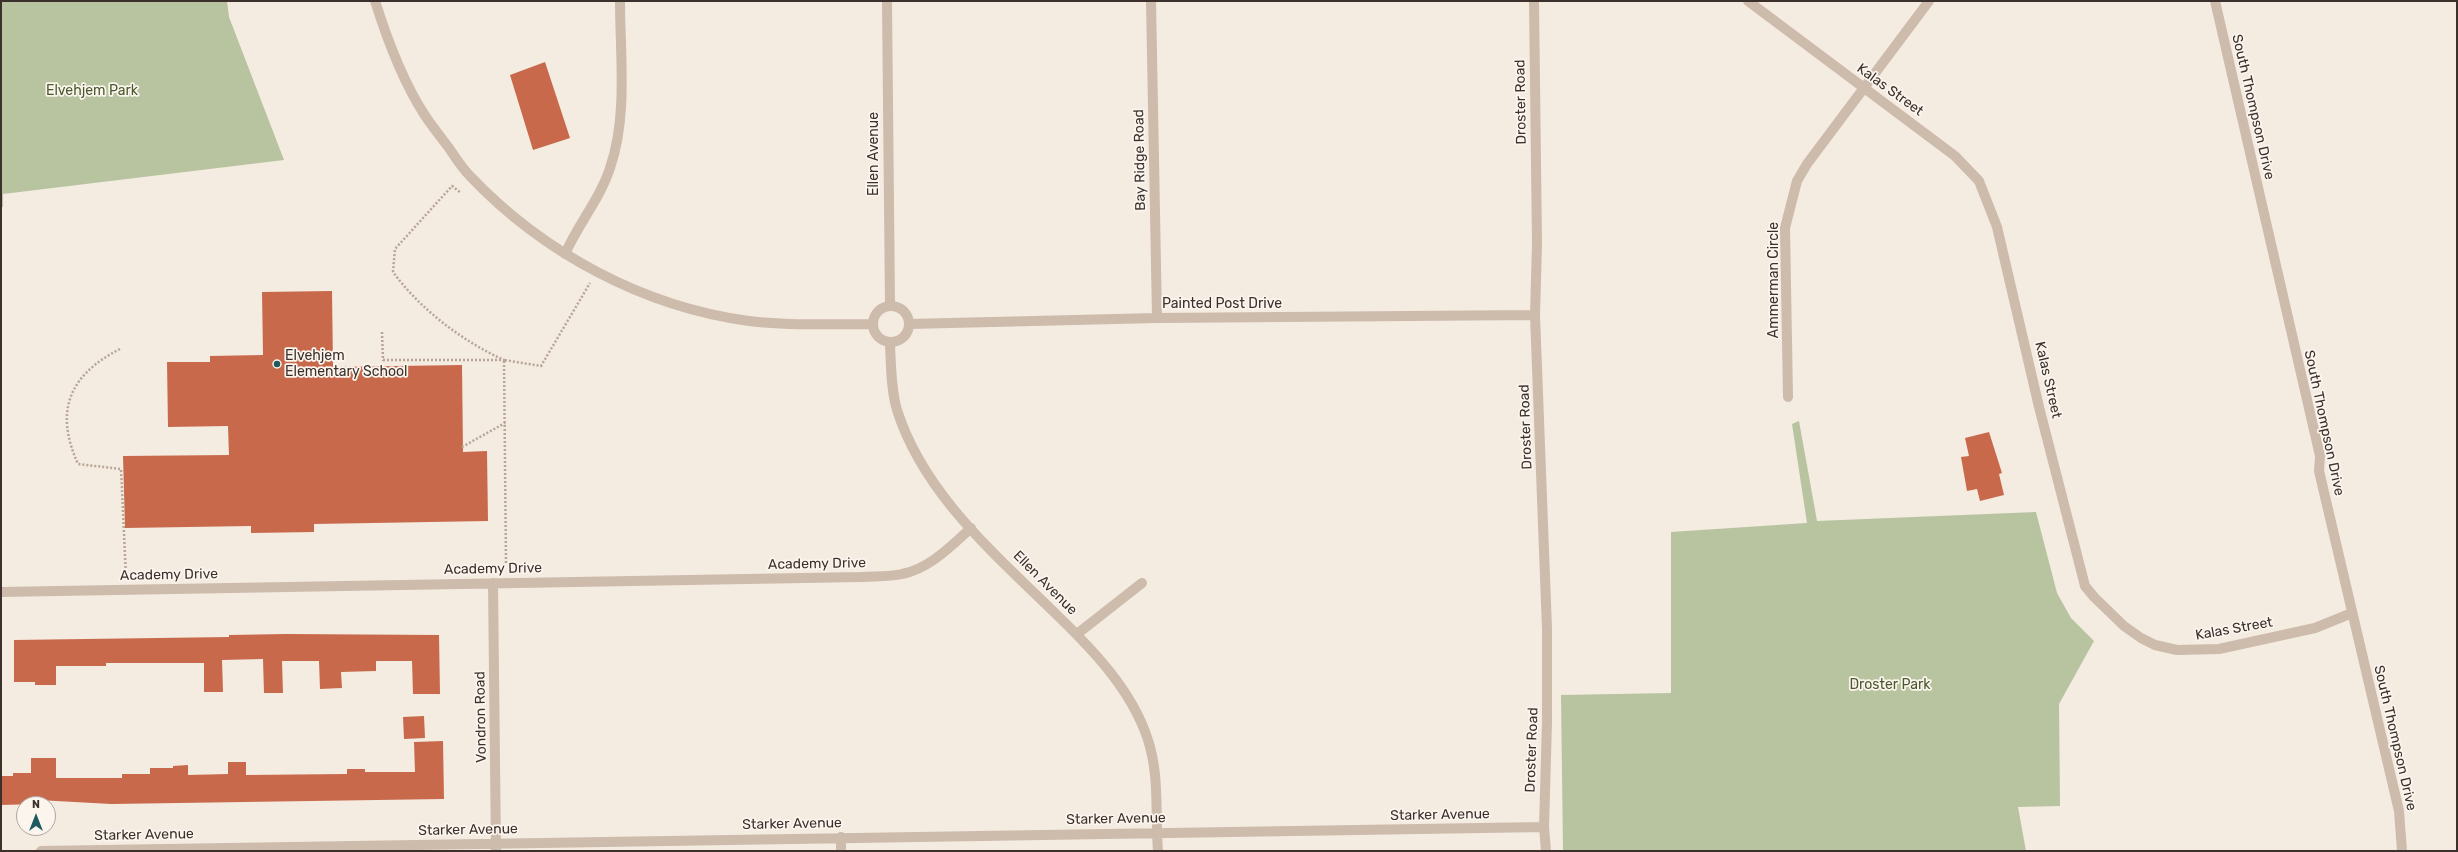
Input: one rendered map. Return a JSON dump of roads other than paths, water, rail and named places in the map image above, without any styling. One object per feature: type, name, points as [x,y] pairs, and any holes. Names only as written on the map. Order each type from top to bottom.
[{"type":"street","points":[[374,1],[388,40],[423,113],[469,176],[527,228],[565,254],[628,287],[683,308],[748,321],[791,326],[872,324]]},
{"type":"street","points":[[565,254],[610,168],[618,131],[620,96],[620,1]]},
{"type":"street","name":"Ellen Avenue","points":[[887,1],[890,306]]},
{"type":"street","name":"Bay Ridge Road","points":[[1151,1],[1157,318]]},
{"type":"street","name":"Droster Road","points":[[1534,1],[1537,237],[1535,315],[1547,629],[1547,722],[1544,828],[1546,851]]},
{"type":"street","name":"Kalas Street","points":[[1748,1],[1863,89],[1955,156],[1979,181],[1985,193],[1997,227],[2039,407],[2085,586],[2110,614],[2124,626],[2155,645],[2197,651],[2219,649],[2315,628],[2352,613]]},
{"type":"street","name":"Ammerman Circle","points":[[1788,397],[1785,228],[1790,202],[1797,181],[1807,164],[1929,1]]},
{"type":"street","name":"South Thompson Drive","points":[[2215,1],[2320,456],[2319,471],[2399,811],[2402,851]]},
{"type":"street","points":[[890,306],[901,309],[908,318],[909,324],[905,335],[890,344],[876,335],[872,324],[879,310],[890,306]]},
{"type":"street","name":"Painted Post Drive","points":[[909,324],[1157,318],[1535,315]]},
{"type":"street","name":"Ellen Avenue","points":[[890,344],[897,408],[907,436],[937,489],[971,528],[1077,634],[1112,674],[1135,712],[1147,736],[1153,758],[1158,851]]},
{"type":"street","name":"Academy Drive","points":[[1,592],[853,577],[902,574],[916,569],[939,556],[971,528]]},
{"type":"street","name":"Vondron Road","points":[[493,583],[496,847]]},
{"type":"street","points":[[1077,634],[1142,583]]},
{"type":"street","name":"Starker Avenue","points":[[41,851],[496,847],[841,837],[1544,828]]},
{"type":"street","points":[[841,837],[841,851]]},
{"type":"place","name":"Elvehjem Elementary School","points":[[277,364]]},
{"type":"park label","name":"Elvehjem Park","points":[[92,91]]},
{"type":"park label","name":"Droster Park","points":[[1890,685]]}]
